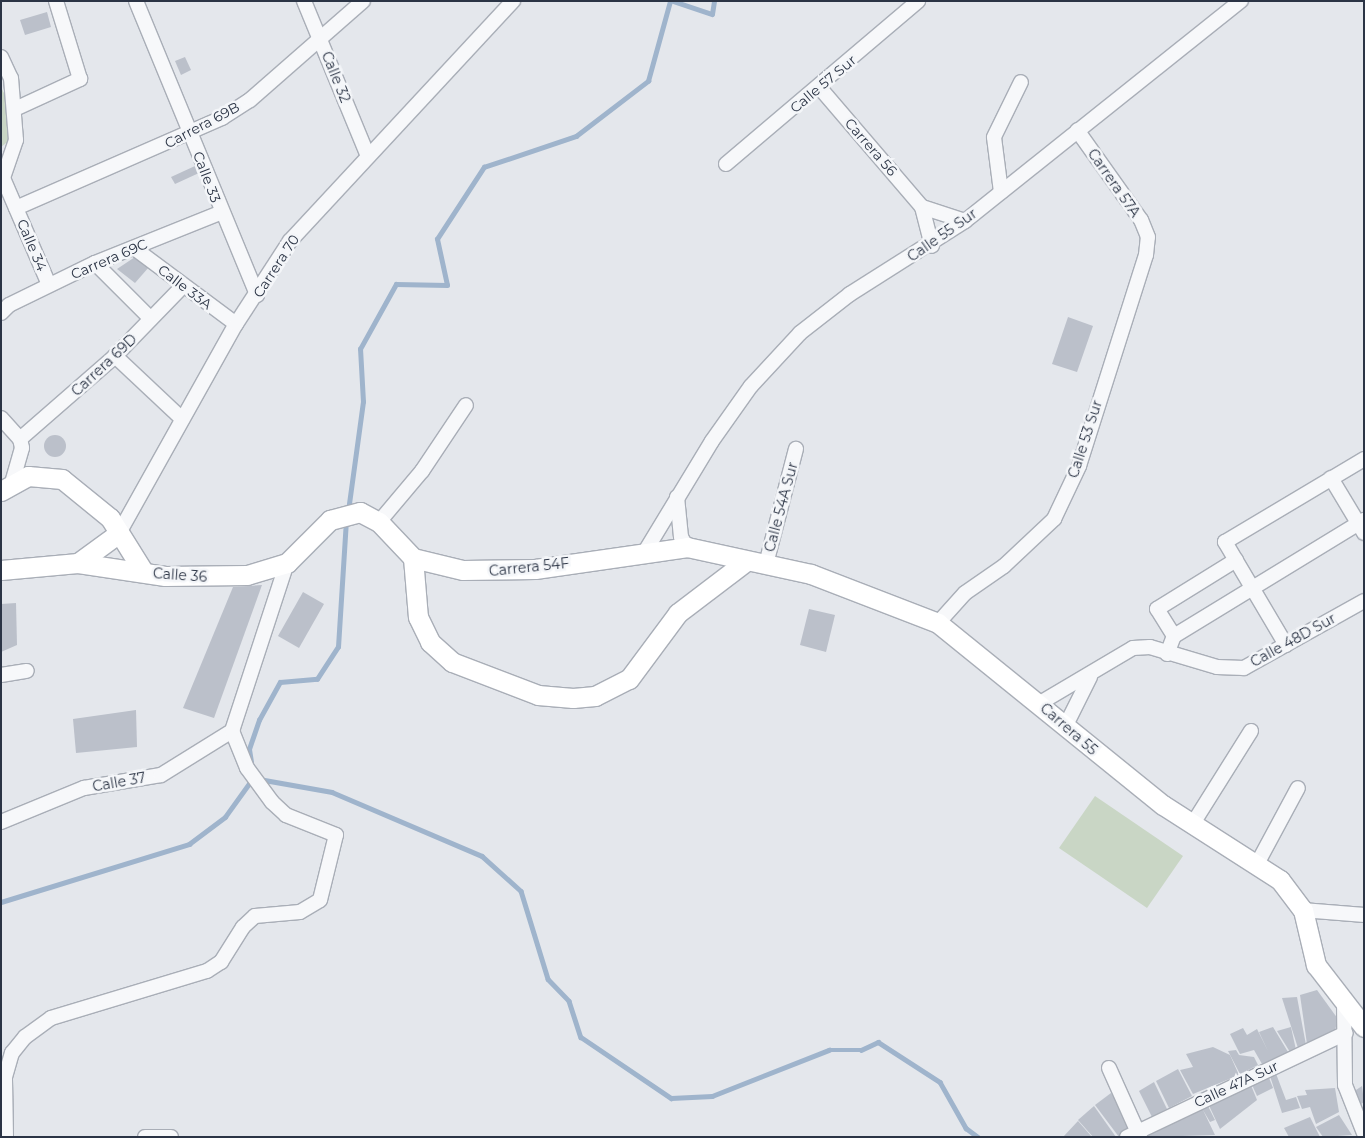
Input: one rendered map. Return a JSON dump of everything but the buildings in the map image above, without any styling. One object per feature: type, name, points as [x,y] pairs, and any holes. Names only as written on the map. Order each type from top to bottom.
[{"type":"main road","points":[[7,486],[46,474],[62,479],[115,525],[144,571]]},
{"type":"main road","points":[[287,563],[338,515],[360,512],[379,522],[412,558],[418,617],[430,642],[452,662],[488,679],[552,698],[595,696],[629,680],[678,613],[745,562]]},
{"type":"main road","points":[[78,563],[115,525]]},
{"type":"main road","name":"Carrera 55","points":[[687,547],[745,562],[766,564],[811,574],[938,623],[1192,824],[1280,880],[1303,910],[1316,965],[1364,1027]]},
{"type":"main road","name":"Carrera 54F","points":[[412,558],[491,573],[646,550],[687,547]]},
{"type":"main road","name":"Calle 36","points":[[1,570],[78,563],[144,571],[229,576],[287,563]]},
{"type":"street","points":[[1,57],[11,78],[15,109],[80,79],[56,1]]},
{"type":"street","name":"Calle 33","points":[[136,1],[191,135],[220,213],[257,295]]},
{"type":"street","name":"Calle 32","points":[[304,1],[368,154]]},
{"type":"street","name":"Carrera 69B","points":[[16,208],[191,135],[250,100],[321,41],[362,1]]},
{"type":"street","name":"Carrera 70","points":[[115,525],[132,512],[236,324],[257,295],[290,241],[368,154],[513,1]]},
{"type":"street","name":"Calle 57 Sur","points":[[726,164],[820,88],[918,1]]},
{"type":"street","name":"Calle 55 Sur","points":[[646,550],[677,497],[752,386],[800,333],[850,294],[932,246],[1240,1]]},
{"type":"street","points":[[1001,192],[994,137],[1022,82]]},
{"type":"street","name":"Carrera 56","points":[[820,88],[922,207],[932,246]]},
{"type":"street","name":"Calle 34","points":[[15,109],[16,140],[3,178],[49,285]]},
{"type":"street","name":"Carrera 57A","points":[[1077,130],[1148,237]]},
{"type":"street","points":[[922,207],[965,221]]},
{"type":"street","name":"Carrera 69C","points":[[1,313],[49,285],[96,263],[220,213]]},
{"type":"street","name":"Calle 53 Sur","points":[[938,623],[965,593],[1004,566],[1054,519],[1078,466],[1146,255],[1148,237]]},
{"type":"street","name":"Calle 33A","points":[[134,248],[236,324]]},
{"type":"street","points":[[96,263],[152,319]]},
{"type":"street","name":"Carrera 69D","points":[[20,439],[115,356],[183,286]]},
{"type":"street","points":[[115,356],[182,419]]},
{"type":"street","points":[[379,522],[422,471],[466,405]]},
{"type":"street","points":[[1,418],[20,439],[22,448],[7,486]]},
{"type":"street","name":"Calle 54A Sur","points":[[766,564],[796,450]]},
{"type":"street","points":[[1286,645],[1225,542],[1364,459]]},
{"type":"street","points":[[1167,654],[1174,636],[1253,588],[1362,526],[1332,478]]},
{"type":"street","points":[[677,497],[681,537],[687,547]]},
{"type":"street","points":[[1174,636],[1157,610],[1236,560]]},
{"type":"street","points":[[6,1137],[5,1077],[12,1054],[25,1037],[51,1018],[207,971],[220,962],[243,926],[255,916],[300,912],[320,900],[336,834],[286,815],[247,768],[232,731],[287,563]]},
{"type":"street","name":"Calle 48D Sur","points":[[1090,677],[1133,648],[1150,647],[1167,654],[1217,667],[1244,668],[1364,601]]},
{"type":"street","points":[[1,675],[27,671]]},
{"type":"street","points":[[1040,703],[1090,677]]},
{"type":"street","points":[[1066,725],[1090,677]]},
{"type":"street","name":"Calle 37","points":[[1,822],[84,788],[161,774],[232,731]]},
{"type":"street","points":[[1192,824],[1251,731]]},
{"type":"street","points":[[1257,864],[1298,788]]},
{"type":"street","points":[[1303,910],[1364,915]]},
{"type":"street","points":[[1344,1003],[1346,1033],[1345,1085],[1364,1133]]},
{"type":"street","name":"Calle 47A Sur","points":[[1135,1134],[1346,1033]]},
{"type":"street","points":[[1109,1068],[1135,1134]]},
{"type":"street","points":[[145,1137],[171,1137]]},
{"type":"green space","points":[[1,87],[8,101],[10,140],[1,147]]},
{"type":"green space","points":[[1095,796],[1183,856],[1147,908],[1059,848]]},
{"type":"waterway","points":[[348,511],[363,402],[360,349],[396,284],[447,285],[437,239],[484,167],[576,136],[648,81],[670,1]]},
{"type":"waterway","points":[[673,1],[712,14],[714,1]]},
{"type":"waterway","points":[[251,762],[249,749],[259,720],[280,682],[317,679],[338,647],[346,521]]},
{"type":"waterway","points":[[1,902],[189,844],[225,817],[253,778],[332,792],[482,856],[521,891],[548,979],[569,1001],[581,1037],[671,1098],[712,1096],[829,1050],[861,1050],[878,1042],[940,1082],[966,1128],[978,1137]]}]
